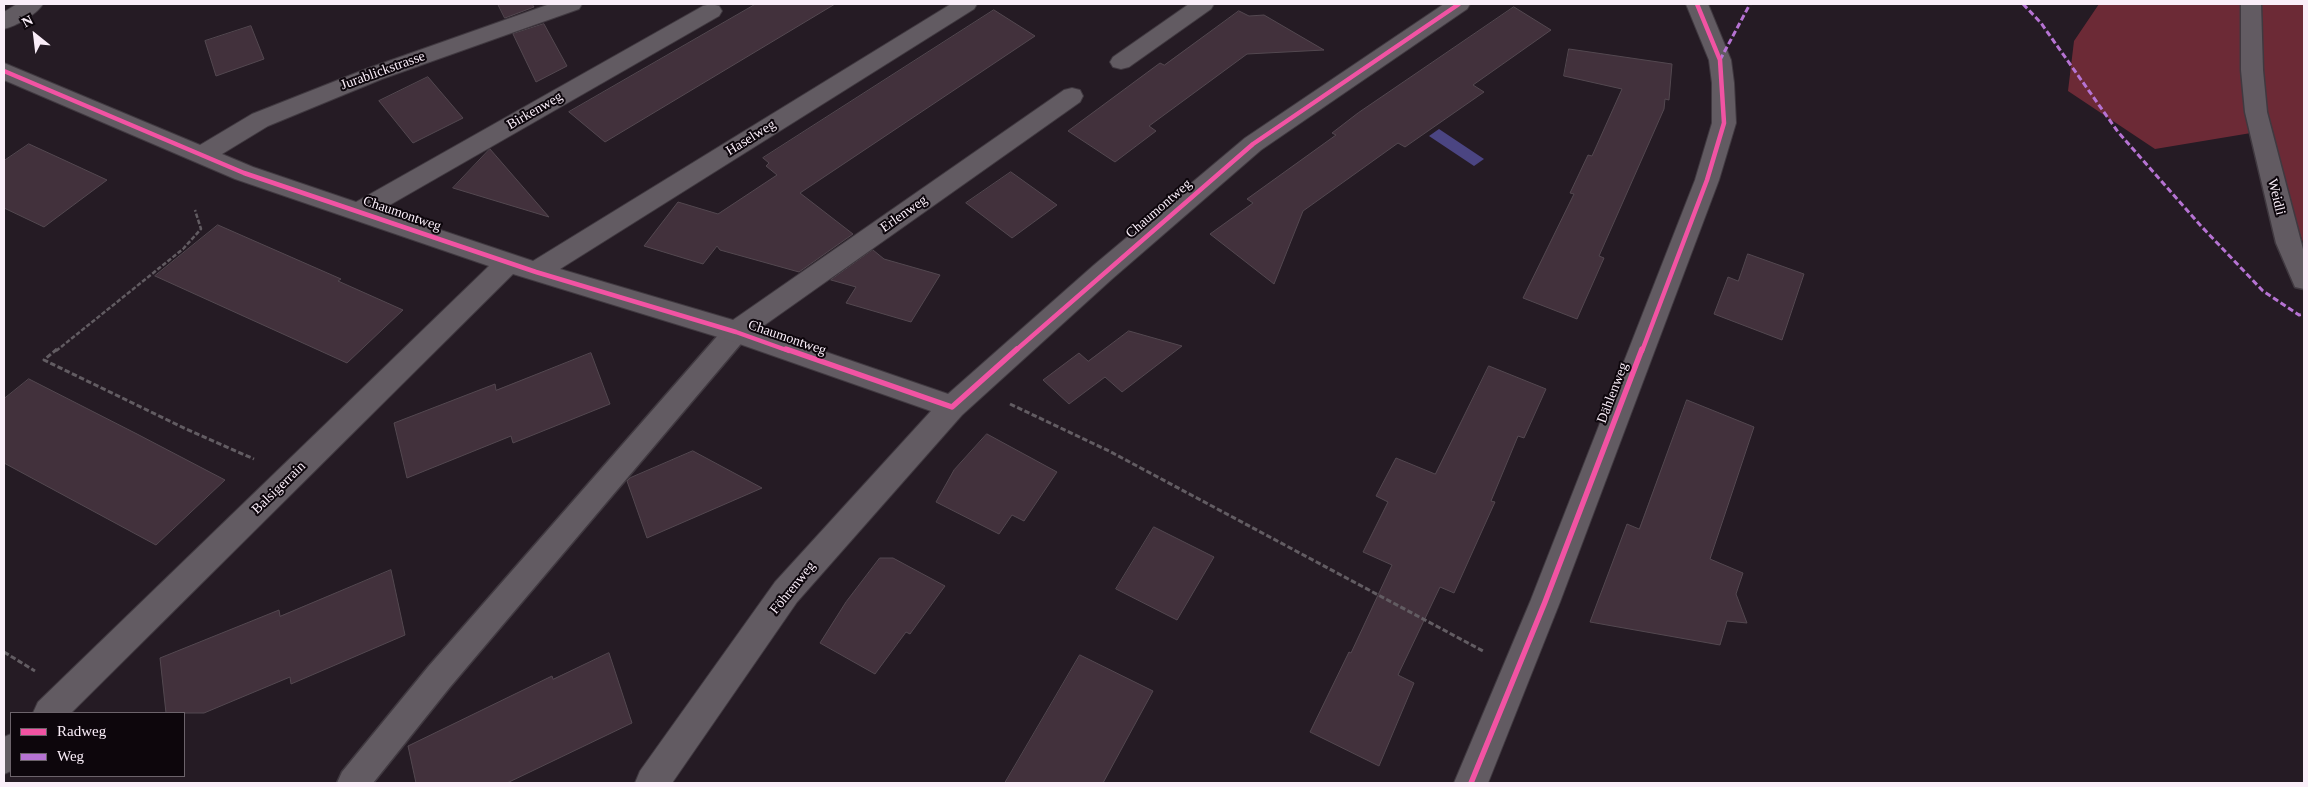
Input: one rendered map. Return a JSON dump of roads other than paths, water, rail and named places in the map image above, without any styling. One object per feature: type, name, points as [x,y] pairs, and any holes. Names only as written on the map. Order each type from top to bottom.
[{"type":"street","name":"Jurablickstrasse","points":[[203,154],[260,120],[374,74],[571,4]]},
{"type":"street","name":"Haselweg","points":[[536,272],[966,4]]},
{"type":"street","points":[[1121,62],[1203,4]]},
{"type":"street","name":"Chaumontweg","points":[[4,72],[244,172],[536,272],[963,397],[1253,144],[1459,4]]},
{"type":"street","name":"Dählenweg","points":[[1471,783],[1559,565],[1707,180],[1724,123],[1723,83],[1720,60],[1697,4]]},
{"type":"street","name":"Birkenweg","points":[[359,211],[711,11]]},
{"type":"street","name":"Erlenweg","points":[[736,332],[1072,96]]},
{"type":"street","name":"Balsigerrain","points":[[50,712],[509,262]]},
{"type":"street","name":"Föhrenweg","points":[[652,783],[786,592],[963,397]]},
{"type":"lane","name":"Weidli","points":[[2251,4],[2252,70],[2256,112],[2288,243],[2304,280]]},
{"type":"lane","points":[[353,783],[378,769],[446,670],[736,332]]}]
